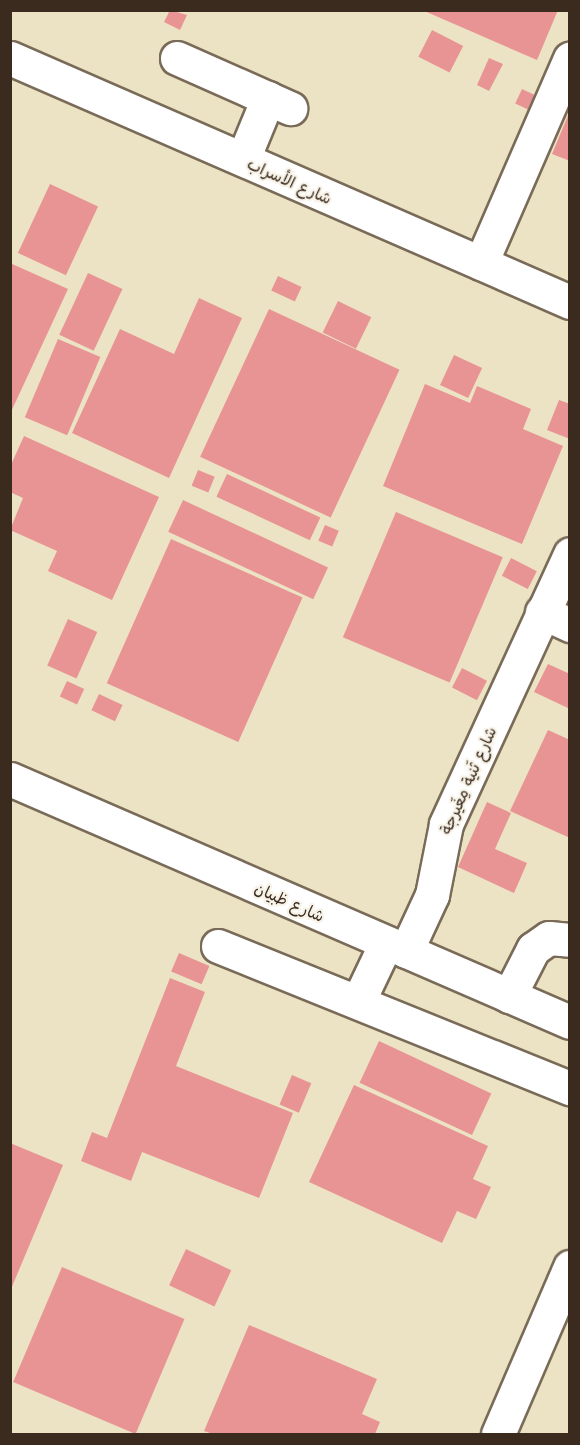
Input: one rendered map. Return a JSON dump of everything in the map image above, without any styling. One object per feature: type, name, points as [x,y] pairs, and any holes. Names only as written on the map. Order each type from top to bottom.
[{"type":"street","name":"شارع الأسراب","points":[[10,58],[570,302]]},
{"type":"street","points":[[177,58],[279,103],[243,159]]},
{"type":"street","points":[[481,263],[570,58]]},
{"type":"street","name":"شارع ثَنية مِغَيرجة","points":[[358,1002],[432,896],[446,824],[556,619],[570,554]]},
{"type":"street","name":"شارع ظبيان","points":[[10,779],[570,1022]]},
{"type":"street","points":[[509,996],[533,949],[549,938],[570,940]]},
{"type":"street","points":[[218,946],[570,1088]]},
{"type":"street","points":[[498,1434],[570,1267]]},
{"type":"building","points":[[170,10],[187,15],[180,30],[164,22]]},
{"type":"building","points":[[422,10],[558,10],[537,60]]},
{"type":"building","points":[[432,30],[463,46],[450,73],[418,57]]},
{"type":"building","points":[[489,58],[503,64],[489,91],[477,85]]},
{"type":"building","points":[[522,89],[535,95],[528,109],[515,104]]},
{"type":"building","points":[[570,113],[570,161],[552,154]]},
{"type":"building","points":[[50,184],[98,206],[66,275],[18,253]]},
{"type":"building","points":[[10,263],[68,289],[10,414]]},
{"type":"building","points":[[88,273],[122,289],[94,351],[59,335]]},
{"type":"building","points":[[278,276],[302,287],[295,301],[271,291]]},
{"type":"building","points":[[199,298],[242,318],[169,478],[72,433],[120,329],[174,354]]},
{"type":"building","points":[[338,301],[371,317],[356,349],[323,332]]},
{"type":"building","points":[[269,309],[400,370],[331,518],[200,457]]},
{"type":"building","points":[[58,339],[100,357],[67,435],[25,417]]},
{"type":"building","points":[[454,355],[482,368],[468,398],[440,385]]},
{"type":"building","points":[[425,384],[470,403],[477,386],[531,409],[523,429],[563,446],[522,544],[383,486]]},
{"type":"building","points":[[559,400],[570,404],[570,439],[547,430]]},
{"type":"building","points":[[24,436],[159,497],[112,600],[48,571],[57,551],[10,530],[23,498],[10,492],[10,467]]},
{"type":"building","points":[[198,470],[215,477],[208,493],[192,486]]},
{"type":"building","points":[[227,474],[320,518],[310,540],[216,497]]},
{"type":"building","points":[[183,500],[328,568],[313,599],[168,532]]},
{"type":"building","points":[[396,512],[503,557],[450,683],[343,637]]},
{"type":"building","points":[[325,525],[339,531],[332,547],[318,541]]},
{"type":"building","points":[[171,539],[303,598],[238,742],[107,683]]},
{"type":"building","points":[[511,558],[537,571],[528,589],[502,576]]},
{"type":"building","points":[[68,619],[97,632],[76,679],[47,666]]},
{"type":"building","points":[[548,664],[570,674],[570,709],[534,692]]},
{"type":"building","points":[[462,668],[487,681],[477,700],[452,688]]},
{"type":"building","points":[[67,681],[84,689],[77,704],[60,696]]},
{"type":"building","points":[[99,694],[123,705],[115,721],[91,710]]},
{"type":"building","points":[[548,730],[570,740],[570,838],[510,811]]},
{"type":"building","points":[[487,802],[511,813],[495,849],[527,863],[514,893],[458,867]]},
{"type":"building","points":[[179,953],[209,966],[202,984],[171,971]]},
{"type":"building","points":[[170,978],[205,992],[176,1066],[293,1113],[259,1198],[142,1152],[131,1181],[81,1161],[92,1132],[107,1138]]},
{"type":"building","points":[[379,1041],[491,1093],[472,1135],[360,1083]]},
{"type":"building","points":[[292,1075],[311,1083],[299,1113],[279,1104]]},
{"type":"building","points":[[354,1085],[488,1146],[473,1179],[491,1187],[476,1219],[457,1211],[442,1243],[309,1182]]},
{"type":"building","points":[[10,1143],[63,1165],[11,1289],[10,1289]]},
{"type":"building","points":[[186,1249],[231,1270],[214,1306],[169,1285]]},
{"type":"building","points":[[62,1267],[184,1319],[136,1434],[13,1382]]},
{"type":"building","points":[[249,1325],[377,1379],[362,1414],[380,1422],[375,1434],[213,1434],[204,1431]]}]
